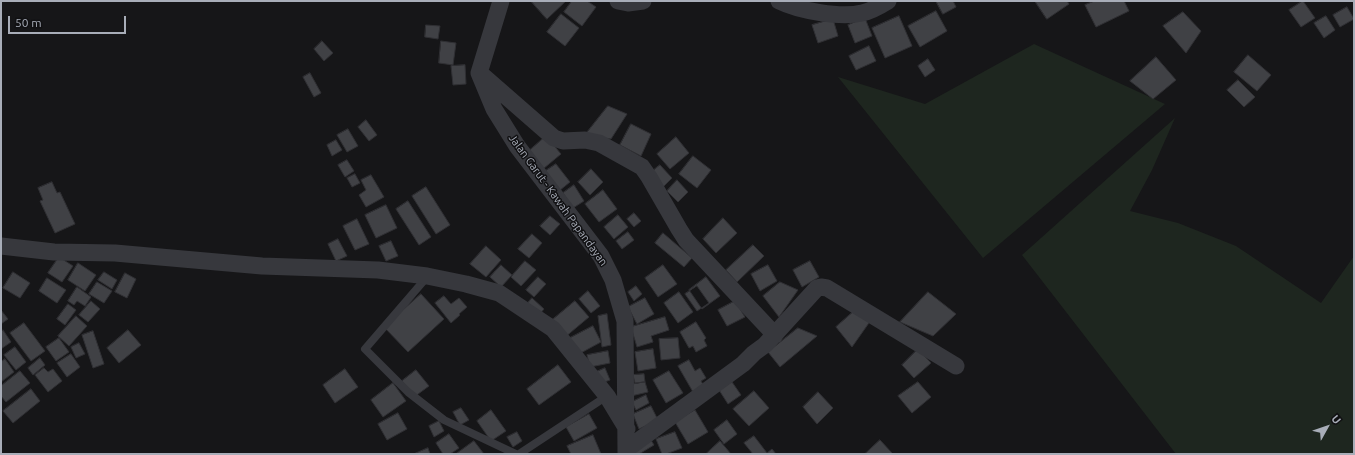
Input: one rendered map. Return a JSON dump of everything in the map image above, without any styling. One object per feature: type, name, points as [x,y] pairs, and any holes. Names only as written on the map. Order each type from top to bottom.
[{"type":"street","points":[[501,1],[479,73],[554,138],[563,141],[585,140],[599,143],[642,167],[649,176],[686,240],[775,335]]},
{"type":"street","points":[[618,1],[628,3],[643,1]]},
{"type":"street","points":[[779,1],[804,10],[852,14],[874,10],[888,1]]},
{"type":"street","name":"Jalan Garut - Kawah Papandayan","points":[[479,73],[494,108],[517,146],[601,256],[613,280],[625,320],[626,452]]},
{"type":"street","points":[[1,246],[54,252],[115,253],[262,266],[378,270],[427,276],[499,293],[553,329],[607,396],[627,429]]},
{"type":"street","points":[[626,452],[743,364],[775,335],[817,288],[821,286],[827,288],[956,366]]},
{"type":"lane","points":[[427,276],[365,349],[408,392],[444,420],[518,454],[607,396]]},
{"type":"shaded area","points":[[1034,44],[1165,104],[983,258],[838,77],[925,104]]},
{"type":"shaded area","points":[[1175,118],[1152,170],[1130,211],[1178,223],[1236,246],[1321,303],[1354,256],[1354,454],[1176,454],[1022,255]]},
{"type":"building","points":[[531,1],[566,1],[547,19]]},
{"type":"building","points":[[572,1],[587,1],[596,7],[582,26],[564,12]]},
{"type":"building","points":[[936,1],[953,1],[956,7],[943,14]]},
{"type":"building","points":[[1035,1],[1067,1],[1069,4],[1047,19]]},
{"type":"building","points":[[1095,1],[1124,1],[1129,11],[1096,27],[1085,5]]},
{"type":"building","points":[[1303,1],[1315,18],[1301,27],[1289,10]]},
{"type":"building","points":[[1347,7],[1354,19],[1340,27],[1333,15]]},
{"type":"building","points":[[936,11],[947,31],[920,47],[908,26]]},
{"type":"building","points":[[1183,12],[1201,31],[1186,53],[1163,26]]},
{"type":"building","points":[[561,14],[579,28],[565,46],[547,32]]},
{"type":"building","points":[[899,16],[912,46],[885,58],[872,28]]},
{"type":"building","points":[[1326,16],[1335,30],[1324,38],[1314,23]]},
{"type":"building","points":[[865,18],[872,36],[855,43],[848,25]]},
{"type":"building","points":[[833,19],[838,36],[818,43],[812,25]]},
{"type":"building","points":[[426,25],[440,26],[438,39],[425,37]]},
{"type":"building","points":[[322,41],[333,53],[324,61],[314,49]]},
{"type":"building","points":[[441,41],[456,43],[453,65],[439,63]]},
{"type":"building","points":[[869,46],[876,61],[856,70],[849,56]]},
{"type":"building","points":[[1248,55],[1271,75],[1257,91],[1234,72]]},
{"type":"building","points":[[1156,57],[1176,80],[1153,99],[1130,81]]},
{"type":"building","points":[[928,59],[935,70],[925,77],[918,66]]},
{"type":"building","points":[[465,65],[466,84],[453,85],[451,66]]},
{"type":"building","points":[[310,73],[321,93],[314,97],[303,77]]},
{"type":"building","points":[[1238,80],[1255,97],[1244,107],[1227,90]]},
{"type":"building","points":[[608,106],[627,114],[611,139],[585,135]]},
{"type":"building","points":[[366,120],[377,135],[369,141],[358,127]]},
{"type":"building","points":[[631,124],[651,134],[641,156],[620,145]]},
{"type":"building","points":[[348,129],[358,146],[347,152],[337,135]]},
{"type":"building","points":[[546,136],[561,154],[543,169],[529,151]]},
{"type":"building","points":[[676,137],[689,153],[670,169],[657,154]]},
{"type":"building","points":[[336,140],[342,150],[332,156],[327,145]]},
{"type":"building","points":[[693,156],[711,170],[697,188],[679,174]]},
{"type":"building","points":[[347,160],[354,171],[345,177],[338,165]]},
{"type":"building","points":[[556,164],[570,182],[559,191],[544,172]]},
{"type":"building","points":[[660,165],[672,178],[662,188],[649,174]]},
{"type":"building","points":[[591,169],[603,182],[590,195],[578,182]]},
{"type":"building","points":[[355,174],[360,183],[352,187],[347,178]]},
{"type":"building","points":[[371,175],[384,197],[366,207],[359,195],[366,190],[361,180]]},
{"type":"building","points":[[677,180],[688,192],[678,202],[667,191]]},
{"type":"building","points":[[52,182],[57,193],[60,192],[75,224],[55,233],[40,201],[43,200],[38,188]]},
{"type":"building","points":[[574,185],[584,201],[573,208],[563,193]]},
{"type":"building","points":[[426,187],[450,225],[436,234],[412,196]]},
{"type":"building","points":[[603,190],[617,209],[599,222],[585,204]]},
{"type":"building","points":[[408,201],[431,237],[419,245],[396,209]]},
{"type":"building","points":[[386,205],[397,228],[376,238],[365,215]]},
{"type":"building","points":[[634,213],[641,221],[634,227],[627,219]]},
{"type":"building","points":[[618,215],[628,227],[614,239],[604,227]]},
{"type":"building","points":[[550,216],[560,224],[550,235],[540,226]]},
{"type":"building","points":[[723,218],[737,233],[716,253],[703,239]]},
{"type":"building","points":[[357,219],[369,244],[355,250],[343,226]]},
{"type":"building","points":[[628,232],[634,240],[622,249],[616,241]]},
{"type":"building","points":[[663,233],[692,258],[684,267],[655,243]]},
{"type":"building","points":[[532,234],[542,243],[529,258],[518,249]]},
{"type":"building","points":[[338,239],[347,256],[336,261],[328,244]]},
{"type":"building","points":[[391,241],[398,256],[386,261],[379,246]]},
{"type":"building","points":[[753,245],[764,256],[737,282],[726,270]]},
{"type":"building","points":[[486,246],[501,260],[486,277],[470,264]]},
{"type":"building","points":[[59,257],[73,266],[62,282],[48,273]]},
{"type":"building","points":[[525,261],[536,270],[521,286],[511,277]]},
{"type":"building","points":[[810,261],[819,277],[802,287],[793,270]]},
{"type":"building","points":[[78,263],[96,275],[85,291],[68,280]]},
{"type":"building","points":[[501,265],[512,275],[501,287],[490,277]]},
{"type":"building","points":[[663,265],[677,284],[658,297],[645,278]]},
{"type":"building","points":[[768,265],[777,281],[760,291],[751,274]]},
{"type":"building","points":[[13,272],[30,283],[20,298],[3,288]]},
{"type":"building","points":[[104,272],[117,280],[112,289],[98,280]]},
{"type":"building","points":[[125,273],[136,279],[127,298],[115,292]]},
{"type":"building","points":[[538,277],[546,284],[534,297],[526,290]]},
{"type":"building","points":[[706,277],[720,296],[702,309],[689,290]]},
{"type":"building","points":[[47,278],[66,290],[57,303],[39,291]]},
{"type":"building","points":[[97,282],[112,291],[104,303],[89,294]]},
{"type":"building","points":[[780,282],[798,290],[779,317],[763,296]]},
{"type":"building","points":[[636,286],[642,294],[634,301],[628,292]]},
{"type":"building","points":[[697,286],[709,303],[697,311],[685,294]]},
{"type":"building","points":[[77,287],[91,297],[85,306],[77,301],[74,305],[68,301]]},
{"type":"building","points":[[588,291],[600,306],[591,313],[579,299]]},
{"type":"building","points":[[679,292],[693,312],[678,323],[664,303]]},
{"type":"building","points":[[928,292],[956,314],[933,336],[900,322]]},
{"type":"building","points":[[421,294],[444,319],[408,352],[384,327]]},
{"type":"building","points":[[444,296],[451,304],[459,298],[467,307],[451,323],[435,303]]},
{"type":"building","points":[[532,298],[544,309],[539,315],[527,304]]},
{"type":"building","points":[[645,298],[654,314],[637,324],[628,307]]},
{"type":"building","points":[[91,301],[100,309],[88,322],[79,315]]},
{"type":"building","points":[[575,301],[589,317],[564,338],[551,321]]},
{"type":"building","points":[[735,301],[745,317],[727,326],[718,310]]},
{"type":"building","points":[[68,304],[76,310],[65,325],[57,319]]},
{"type":"building","points":[[1,310],[8,319],[1,324]]},
{"type":"building","points":[[853,312],[871,320],[852,347],[836,327]]},
{"type":"building","points":[[607,314],[611,345],[602,347],[598,316]]},
{"type":"building","points":[[76,316],[87,326],[69,346],[58,336]]},
{"type":"building","points":[[665,317],[669,330],[651,336],[653,342],[637,347],[631,327]]},
{"type":"building","points":[[696,322],[706,338],[704,340],[707,346],[696,352],[693,346],[689,348],[680,332]]},
{"type":"building","points":[[24,323],[45,351],[31,361],[10,333]]},
{"type":"building","points":[[593,326],[601,342],[577,355],[568,339]]},
{"type":"building","points":[[798,328],[817,336],[780,367],[768,352]]},
{"type":"building","points":[[3,330],[11,342],[1,349],[1,332]]},
{"type":"building","points":[[128,330],[141,345],[119,363],[107,348]]},
{"type":"building","points":[[93,331],[104,364],[93,368],[82,335]]},
{"type":"building","points":[[59,338],[69,352],[56,361],[46,347]]},
{"type":"building","points":[[678,338],[680,358],[661,360],[659,339]]},
{"type":"building","points":[[79,343],[85,354],[76,358],[71,347]]},
{"type":"building","points":[[15,347],[26,362],[16,370],[4,355]]},
{"type":"building","points":[[653,349],[656,368],[638,371],[635,352]]},
{"type":"building","points":[[918,349],[931,363],[914,378],[902,365]]},
{"type":"building","points":[[608,351],[610,363],[590,367],[587,355]]},
{"type":"building","points":[[71,354],[80,367],[67,377],[57,363]]},
{"type":"building","points":[[40,358],[45,365],[33,375],[28,368]]},
{"type":"building","points":[[5,359],[14,372],[1,382],[1,362]]},
{"type":"building","points":[[689,360],[695,371],[700,368],[706,378],[701,381],[704,386],[693,392],[678,366]]},
{"type":"building","points":[[558,365],[571,382],[539,405],[527,389]]},
{"type":"building","points":[[44,368],[48,372],[53,369],[62,381],[48,392],[35,375]]},
{"type":"building","points":[[605,368],[610,380],[599,384],[594,373]]},
{"type":"building","points":[[345,369],[358,387],[335,403],[323,385]]},
{"type":"building","points":[[416,370],[429,386],[414,397],[402,381]]},
{"type":"building","points":[[20,371],[30,383],[6,402],[1,396],[1,386]]},
{"type":"building","points":[[669,371],[683,393],[666,403],[653,380]]},
{"type":"building","points":[[644,374],[645,382],[635,383],[633,375]]},
{"type":"building","points":[[645,382],[648,392],[631,396],[629,385]]},
{"type":"building","points":[[732,382],[741,395],[728,404],[719,390]]},
{"type":"building","points":[[918,382],[931,397],[912,413],[898,396]]},
{"type":"building","points":[[393,383],[406,401],[383,417],[371,400]]},
{"type":"building","points":[[31,389],[40,401],[13,423],[3,411]]},
{"type":"building","points":[[754,391],[769,408],[749,426],[733,409]]},
{"type":"building","points":[[818,392],[833,408],[817,424],[803,407]]},
{"type":"building","points":[[646,395],[649,403],[636,410],[632,402]]},
{"type":"building","points":[[651,406],[658,420],[639,429],[633,414]]},
{"type":"building","points":[[461,408],[469,420],[460,425],[453,412]]},
{"type":"building","points":[[491,410],[506,431],[491,441],[477,421]]},
{"type":"building","points":[[695,410],[708,432],[688,444],[675,422]]},
{"type":"building","points":[[398,413],[407,429],[387,440],[378,424]]},
{"type":"building","points":[[589,414],[597,428],[574,441],[566,427]]},
{"type":"building","points":[[727,420],[737,434],[724,444],[714,430]]},
{"type":"building","points":[[439,421],[444,431],[434,437],[429,426]]},
{"type":"building","points":[[517,432],[522,441],[513,447],[507,437]]},
{"type":"building","points":[[675,432],[682,448],[662,454],[656,439]]},
{"type":"building","points":[[449,434],[459,448],[450,454],[443,454],[436,443]]},
{"type":"building","points":[[593,435],[601,454],[571,454],[567,446]]},
{"type":"building","points":[[754,436],[767,453],[772,449],[776,454],[753,454],[744,443]]},
{"type":"building","points":[[649,437],[654,445],[639,454],[633,454]]},
{"type":"building","points":[[880,440],[892,453],[865,454]]},
{"type":"building","points":[[474,441],[484,454],[456,454]]},
{"type":"building","points":[[720,441],[731,454],[706,454]]},
{"type":"building","points":[[428,448],[430,454],[414,454]]}]
